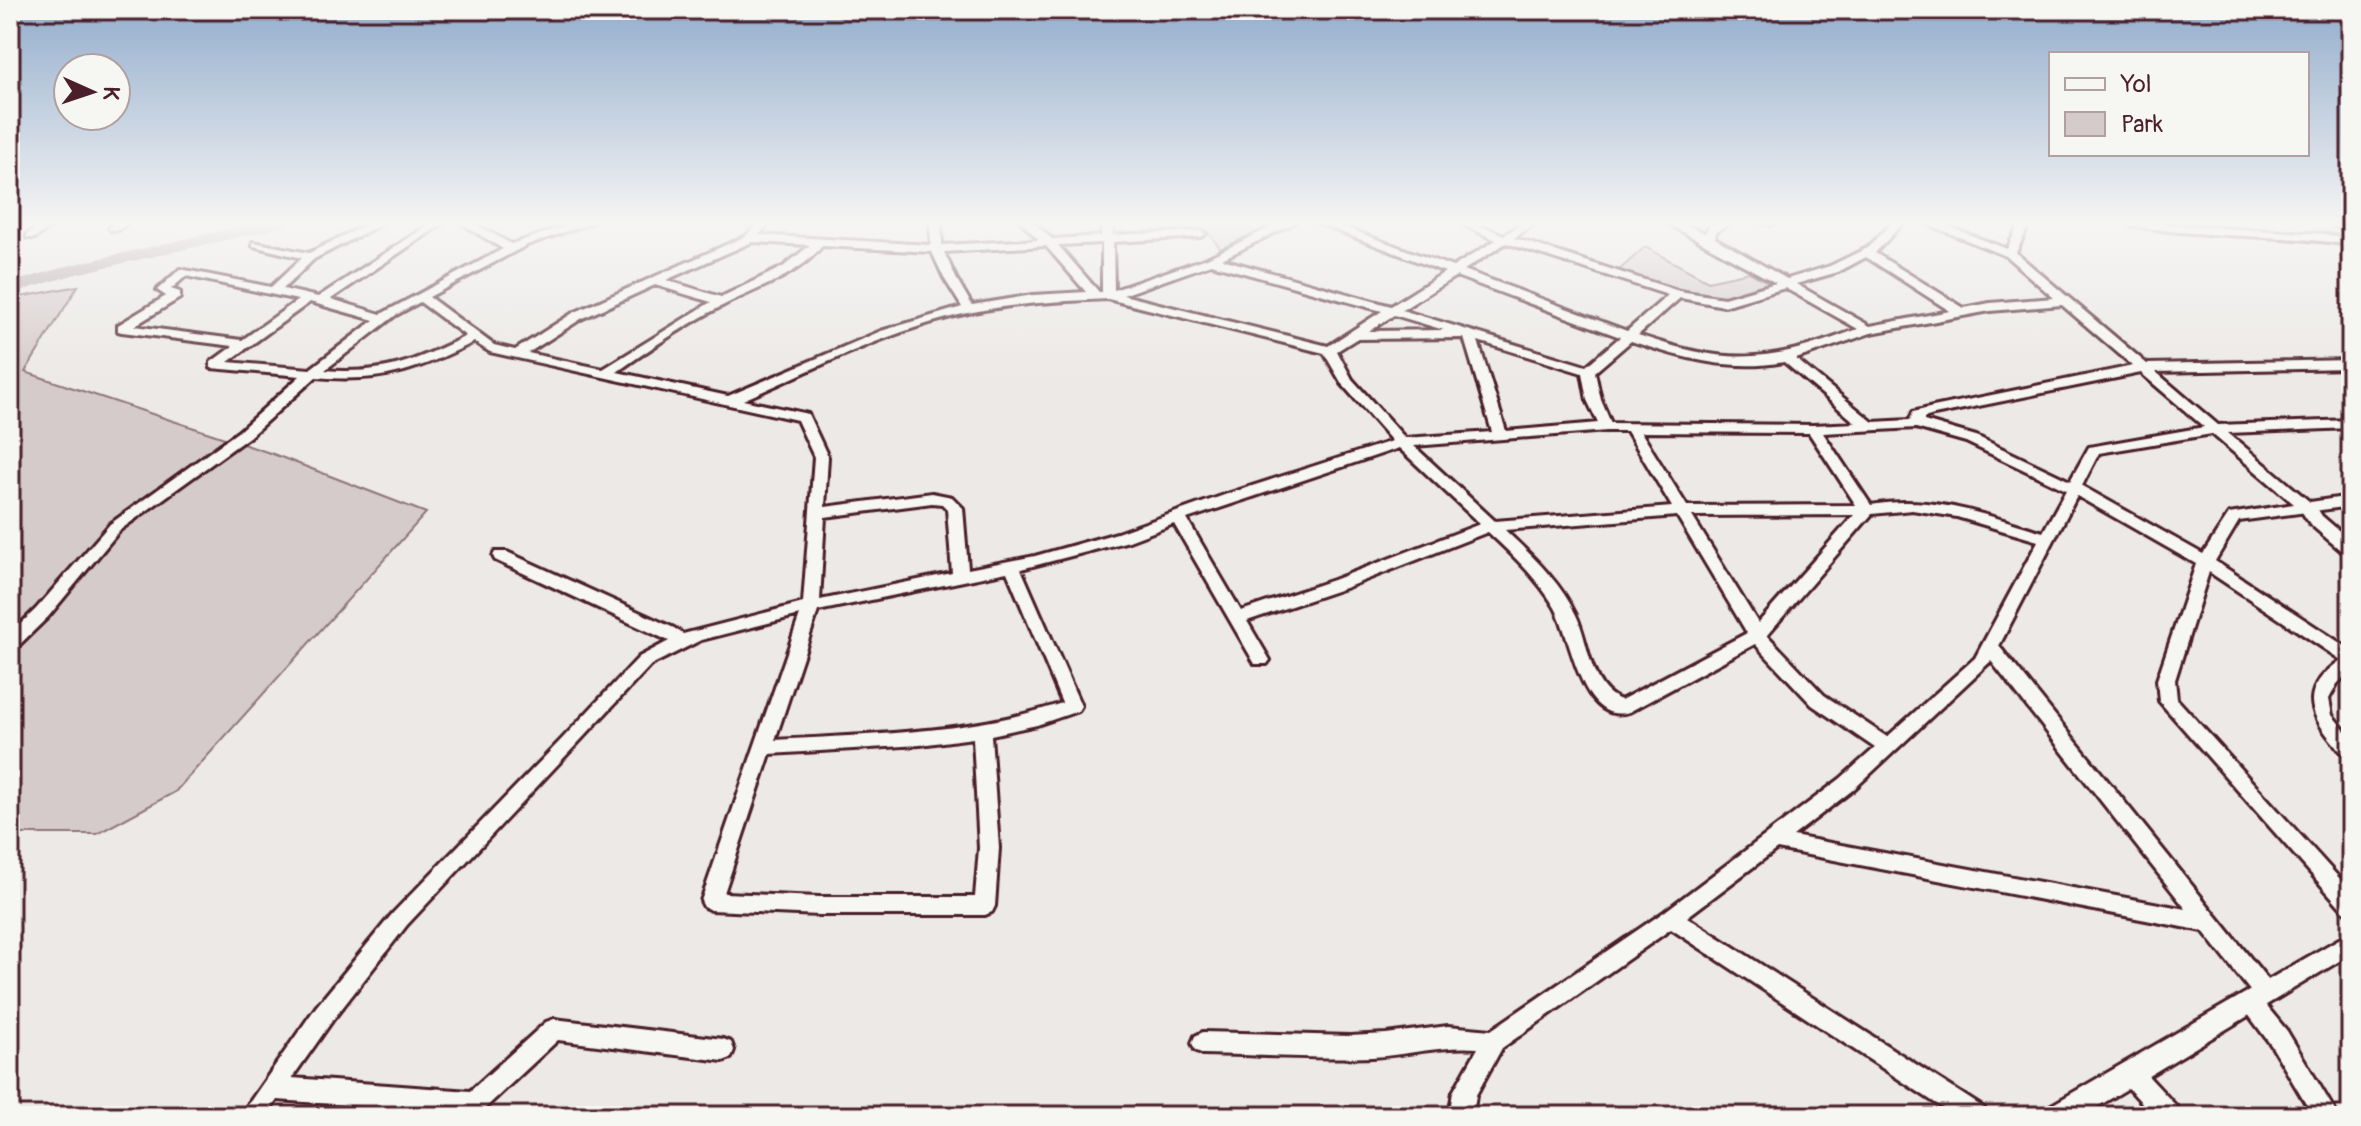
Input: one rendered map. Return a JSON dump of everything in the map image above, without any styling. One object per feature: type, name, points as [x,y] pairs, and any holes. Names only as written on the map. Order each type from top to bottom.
[{"type":"street","points":[[181,275],[163,290],[176,295],[122,328],[245,344]]},
{"type":"street","points":[[196,275],[314,299],[384,319]]},
{"type":"street","points":[[274,291],[291,275]]},
{"type":"street","points":[[354,275],[216,365],[316,371],[334,375],[378,374],[420,364],[475,337]]},
{"type":"street","points":[[10,644],[42,613],[115,527],[244,434],[316,371],[384,319],[463,275]]},
{"type":"street","points":[[517,354],[577,316],[674,275]]},
{"type":"street","points":[[605,374],[721,301],[772,275]]},
{"type":"street","points":[[947,275],[969,309]]},
{"type":"street","points":[[1077,275],[1094,294]]},
{"type":"street","points":[[1108,275],[1108,295]]},
{"type":"street","points":[[1108,295],[1167,275]]},
{"type":"street","points":[[1270,275],[1588,371]]},
{"type":"street","points":[[727,401],[886,334],[969,309],[1010,301],[1108,295],[1330,350],[1448,275]]},
{"type":"street","points":[[1464,275],[1690,354],[1749,362],[1806,353],[1868,330],[1961,312],[2066,301]]},
{"type":"street","points":[[1616,275],[1677,294],[1724,302],[1817,275]]},
{"type":"street","points":[[1771,275],[1868,330]]},
{"type":"street","points":[[1901,275],[1961,312]]},
{"type":"street","points":[[2034,275],[2307,507],[2330,519],[2351,536]]},
{"type":"street","points":[[658,282],[721,301]]},
{"type":"street","points":[[1588,371],[1677,294]]},
{"type":"street","points":[[421,297],[490,348],[803,417],[821,457],[811,607],[711,901],[819,906],[985,906],[989,848],[982,731]]},
{"type":"street","points":[[1352,335],[1469,334]]},
{"type":"street","points":[[1469,334],[1500,435]]},
{"type":"street","points":[[1330,350],[1336,370],[1400,443],[1541,576],[1567,613],[1585,666],[1602,700],[1613,707],[1623,707],[1757,635],[1867,510]]},
{"type":"street","points":[[1786,357],[1869,426]]},
{"type":"street","points":[[1916,424],[1918,415],[1933,411],[2144,368],[2351,364]]},
{"type":"street","points":[[1588,371],[1598,414],[1607,427]]},
{"type":"street","points":[[252,1116],[324,1014],[400,919],[645,661],[696,635],[811,607],[1012,566],[1123,537],[1400,443],[1607,427],[1813,429],[1916,424],[1971,439],[2074,488],[2205,562],[2351,660],[2319,692],[2318,702],[2323,715],[2351,751]]},
{"type":"street","points":[[1461,1116],[1465,1092],[1494,1041],[1671,918],[1847,784],[1982,662],[2094,450],[2215,429],[2351,424]]},
{"type":"street","points":[[1631,427],[1757,635],[1818,700],[1887,747]]},
{"type":"street","points":[[1813,429],[1867,510]]},
{"type":"street","points":[[817,513],[932,498],[947,500],[955,508],[960,576]]},
{"type":"street","points":[[2351,501],[2234,517],[2205,562],[2166,680],[2168,701],[2351,905]]},
{"type":"street","points":[[1237,618],[1339,584],[1489,526],[1682,511],[1867,510],[1906,506],[1949,510],[2047,539]]},
{"type":"street","points":[[2307,507],[2316,520],[2351,550]]},
{"type":"street","points":[[1178,517],[1261,660]]},
{"type":"street","points":[[501,556],[668,632],[682,642]]},
{"type":"street","points":[[761,748],[982,731],[1040,719],[1072,706],[1012,566]]},
{"type":"street","points":[[1990,647],[2210,923],[2258,998],[2326,1116]]},
{"type":"street","points":[[1773,840],[2210,923]]},
{"type":"street","points":[[1671,918],[1976,1116]]},
{"type":"street","points":[[2057,1116],[2351,942]]},
{"type":"street","points":[[271,1088],[474,1103],[554,1029],[723,1050]]},
{"type":"street","points":[[1203,1043],[1369,1046],[1466,1035],[1494,1041]]},
{"type":"street","points":[[2130,1073],[2170,1116]]},
{"type":"green space","points":[[1627,275],[1696,275],[1708,281],[1754,275],[1771,284],[1718,299]]},
{"type":"green space","points":[[78,286],[25,372],[273,454],[426,513],[175,792],[97,834],[10,834],[10,299]]},
{"type":"waterway","points":[[10,289],[56,275]]}]
